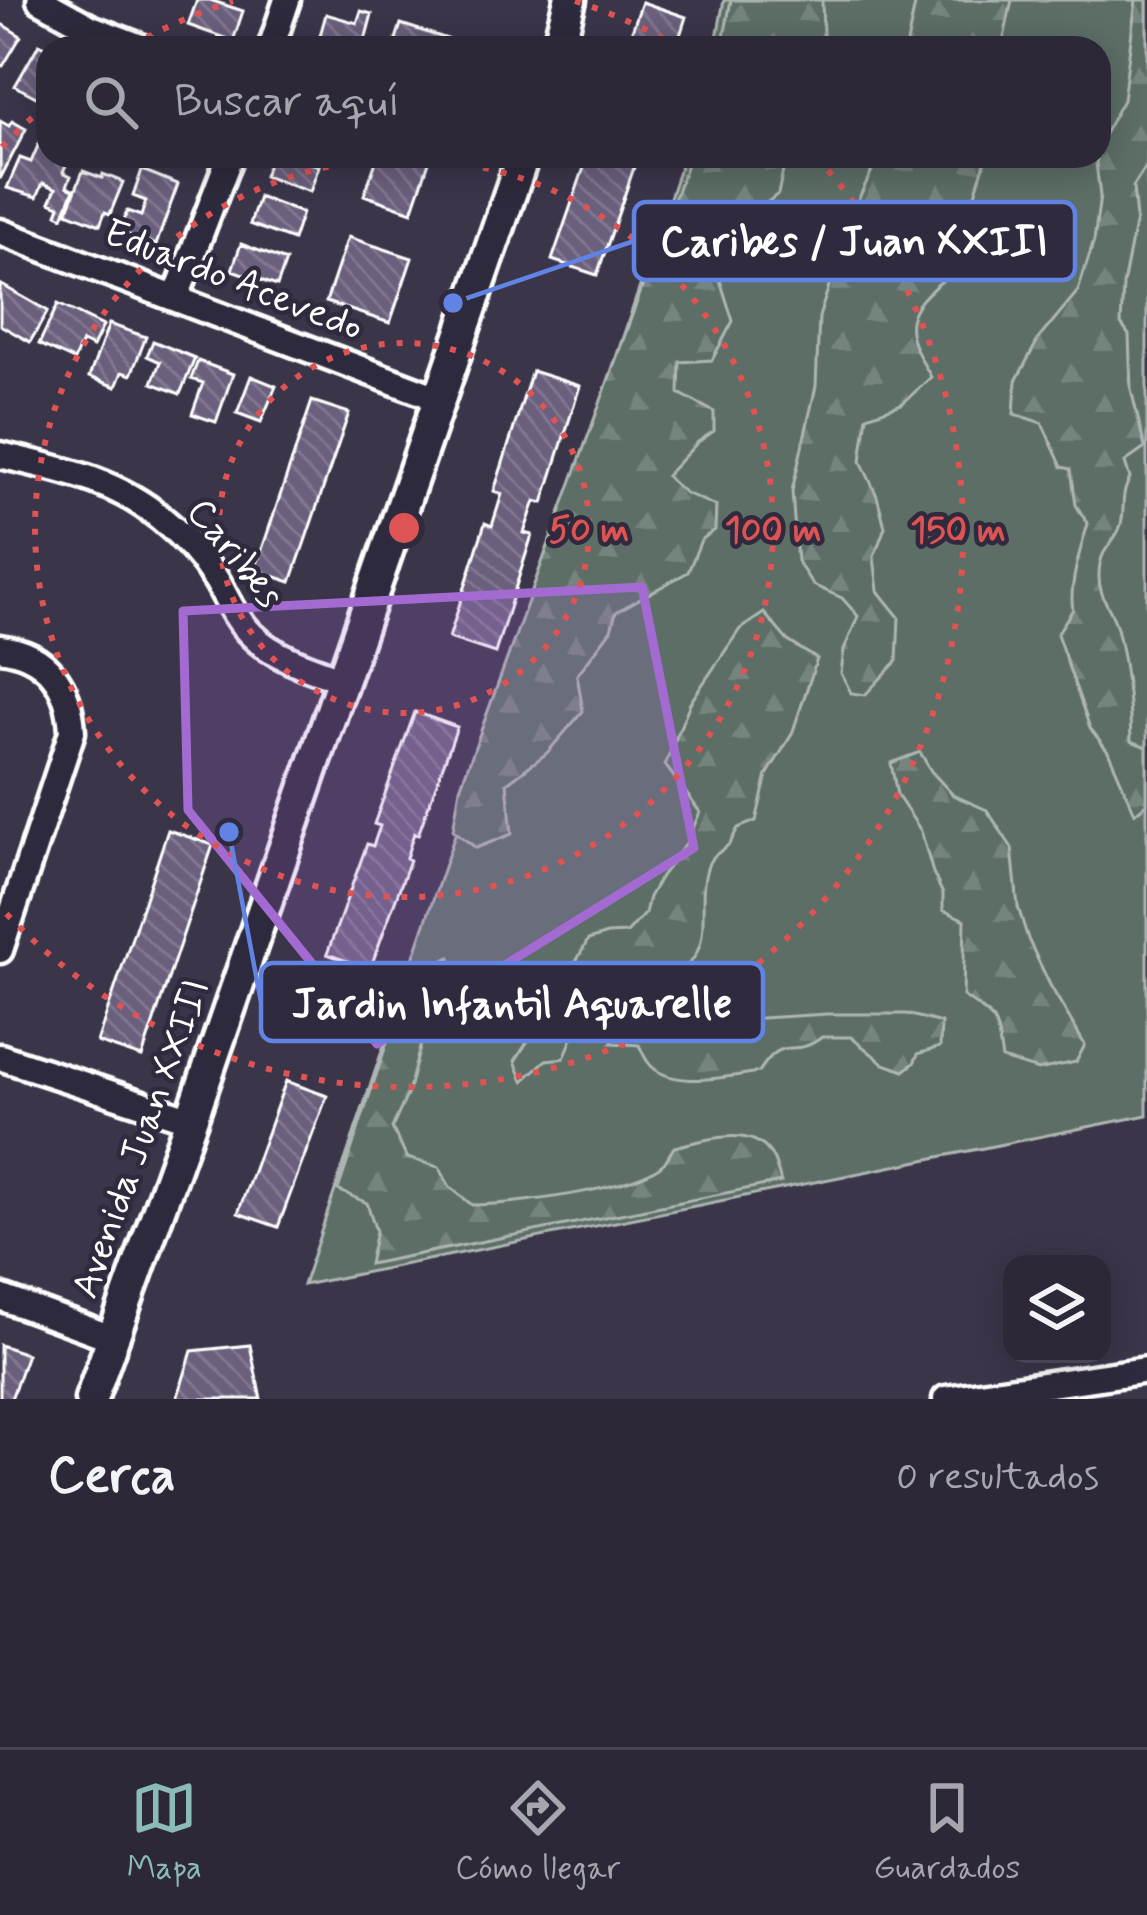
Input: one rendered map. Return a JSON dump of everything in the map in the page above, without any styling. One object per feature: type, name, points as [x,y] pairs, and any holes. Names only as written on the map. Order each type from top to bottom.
[{"type":"main road","points":[[561,36],[570,0]]},
{"type":"main road","name":"Avenida Juan XXIII","points":[[91,1399],[519,168]]},
{"type":"street","points":[[40,0],[111,36]]},
{"type":"street","points":[[275,36],[287,0]]},
{"type":"street","points":[[176,297],[225,168]]},
{"type":"street","name":"Eduardo Acevedo","points":[[0,232],[440,399]]},
{"type":"street","name":"Caribes","points":[[0,455],[87,476],[134,499],[193,548],[239,621],[260,643],[343,680]]},
{"type":"street","points":[[0,649],[28,655],[61,685],[71,705],[72,732],[0,950]]},
{"type":"street","points":[[0,1057],[191,1120]]},
{"type":"street","points":[[0,1297],[112,1338]]},
{"type":"street","points":[[946,1399],[1147,1370]]},
{"type":"highlighted area","points":[[642,587],[694,848],[377,1044],[188,810],[183,611]]},
{"type":"green space","points":[[724,0],[1147,0],[1147,1115],[303,1285],[680,168],[1111,168],[1111,36],[717,36]]},
{"type":"green space","points":[[731,0],[822,0],[822,36],[724,36]]},
{"type":"green space","points":[[916,0],[1012,0],[1004,36],[908,36]]},
{"type":"green space","points":[[1136,0],[1147,0],[1147,165],[1133,187],[1136,219],[1121,324],[1129,335],[1131,389],[1145,448],[1125,462],[1130,478],[1121,524],[1102,557],[1099,575],[1123,656],[1131,741],[1147,747],[1147,804],[1135,813],[1108,751],[1090,728],[1057,634],[1073,609],[1074,579],[1088,524],[1076,505],[1071,469],[1062,467],[1042,423],[1014,414],[1016,381],[1039,338],[1078,291],[1094,241],[1100,196],[1097,168],[1111,168],[1111,121],[1123,100]]},
{"type":"green space","points":[[686,168],[783,168],[778,194],[746,219],[727,250],[698,256],[699,277],[720,280],[733,321],[712,360],[680,362],[679,393],[714,412],[714,431],[666,476],[685,493],[716,506],[715,530],[701,540],[688,572],[616,612],[611,630],[577,675],[583,711],[547,753],[507,783],[512,834],[476,848],[453,830],[460,788]]},
{"type":"green space","points":[[873,168],[983,168],[964,229],[942,253],[942,281],[913,315],[912,336],[931,377],[902,404],[867,416],[861,461],[885,527],[874,557],[878,591],[899,617],[897,661],[865,695],[851,693],[841,673],[844,650],[858,616],[842,598],[813,585],[797,561],[792,491],[816,386],[819,317],[855,206]]},
{"type":"green space","points":[[764,613],[788,641],[817,659],[792,734],[767,775],[756,821],[738,828],[709,863],[700,946],[688,965],[653,996],[648,1005],[652,1030],[671,1038],[691,1037],[726,1020],[907,1014],[941,1023],[940,1047],[918,1054],[904,1071],[884,1064],[851,1037],[822,1037],[803,1047],[782,1049],[759,1072],[700,1079],[670,1076],[648,1062],[639,1045],[611,1043],[625,1021],[629,1000],[623,982],[602,974],[581,997],[564,1058],[546,1060],[523,1081],[515,1061],[528,1041],[540,995],[567,978],[588,940],[627,933],[645,913],[661,876],[687,842],[700,812],[665,765],[690,703],[740,629]]},
{"type":"green space","points":[[920,752],[953,795],[987,810],[1012,848],[1018,907],[1028,939],[1085,1045],[1076,1062],[1038,1070],[1002,1059],[994,1022],[963,996],[965,920],[943,910],[943,894],[921,831],[897,795],[891,763]]},
{"type":"green space","points":[[450,957],[454,993],[422,1040],[408,1093],[392,1128],[407,1158],[439,1167],[450,1187],[472,1205],[602,1188],[650,1173],[674,1147],[725,1137],[761,1144],[772,1156],[781,1182],[369,1264],[376,1231],[367,1203],[338,1190],[408,979]]},
{"type":"building","points":[[197,0],[243,11],[235,36],[219,36],[188,25]]},
{"type":"building","points":[[642,2],[686,17],[680,36],[630,36]]},
{"type":"building","points":[[361,11],[372,14],[366,36],[320,36],[326,14],[357,23]]},
{"type":"building","points":[[0,23],[21,36],[3,66],[0,65]]},
{"type":"building","points":[[401,24],[438,36],[397,36]]},
{"type":"building","points":[[36,49],[36,97],[15,86]]},
{"type":"building","points":[[0,121],[26,129],[0,179]]},
{"type":"building","points":[[36,150],[36,168],[65,168],[63,172],[71,176],[67,186],[74,189],[63,217],[57,214],[60,206],[50,202],[56,188],[43,183],[37,197],[7,188],[20,158],[31,162]]},
{"type":"building","points":[[267,168],[318,168],[310,192],[264,176]]},
{"type":"building","points":[[374,168],[427,168],[412,212],[364,195]]},
{"type":"building","points":[[584,168],[634,168],[597,275],[552,260]]},
{"type":"building","points":[[142,170],[178,184],[156,245],[120,232],[127,211],[141,216],[146,201],[133,196]]},
{"type":"building","points":[[83,171],[123,182],[110,214],[105,212],[100,225],[67,212]]},
{"type":"building","points":[[259,197],[302,213],[293,240],[250,224]]},
{"type":"building","points":[[348,237],[412,258],[390,323],[326,302]]},
{"type":"building","points":[[241,244],[286,261],[277,286],[232,270]]},
{"type":"building","points":[[0,284],[48,311],[30,342],[0,325]]},
{"type":"building","points":[[58,304],[103,326],[93,347],[82,342],[74,360],[39,344]]},
{"type":"building","points":[[109,324],[146,337],[131,375],[122,372],[116,387],[89,377]]},
{"type":"building","points":[[153,341],[195,358],[180,394],[152,383],[160,362],[147,356]]},
{"type":"building","points":[[198,361],[233,374],[216,422],[192,414],[203,383],[191,379]]},
{"type":"building","points":[[532,371],[580,386],[543,503],[535,501],[524,533],[532,535],[495,653],[449,638],[485,523],[492,526],[502,494],[494,491]]},
{"type":"building","points":[[251,376],[276,386],[261,422],[237,413]]},
{"type":"building","points":[[312,401],[349,413],[291,582],[255,570]]},
{"type":"building","points":[[415,712],[457,727],[418,835],[414,833],[406,858],[410,860],[370,969],[327,954],[367,844],[373,846],[380,826],[374,824]]},
{"type":"building","points":[[168,830],[213,845],[142,1057],[97,1042]]},
{"type":"building","points":[[286,1081],[327,1096],[278,1227],[238,1213]]},
{"type":"building","points":[[0,1345],[27,1354],[11,1399],[0,1399]]},
{"type":"building","points":[[250,1345],[261,1399],[177,1399],[192,1351]]},
{"type":"place","name":"Caribes / Juan XXIII","points":[[453,303]]},
{"type":"place","name":"Jardin Infantil Aquarelle","points":[[229,832]]}]
